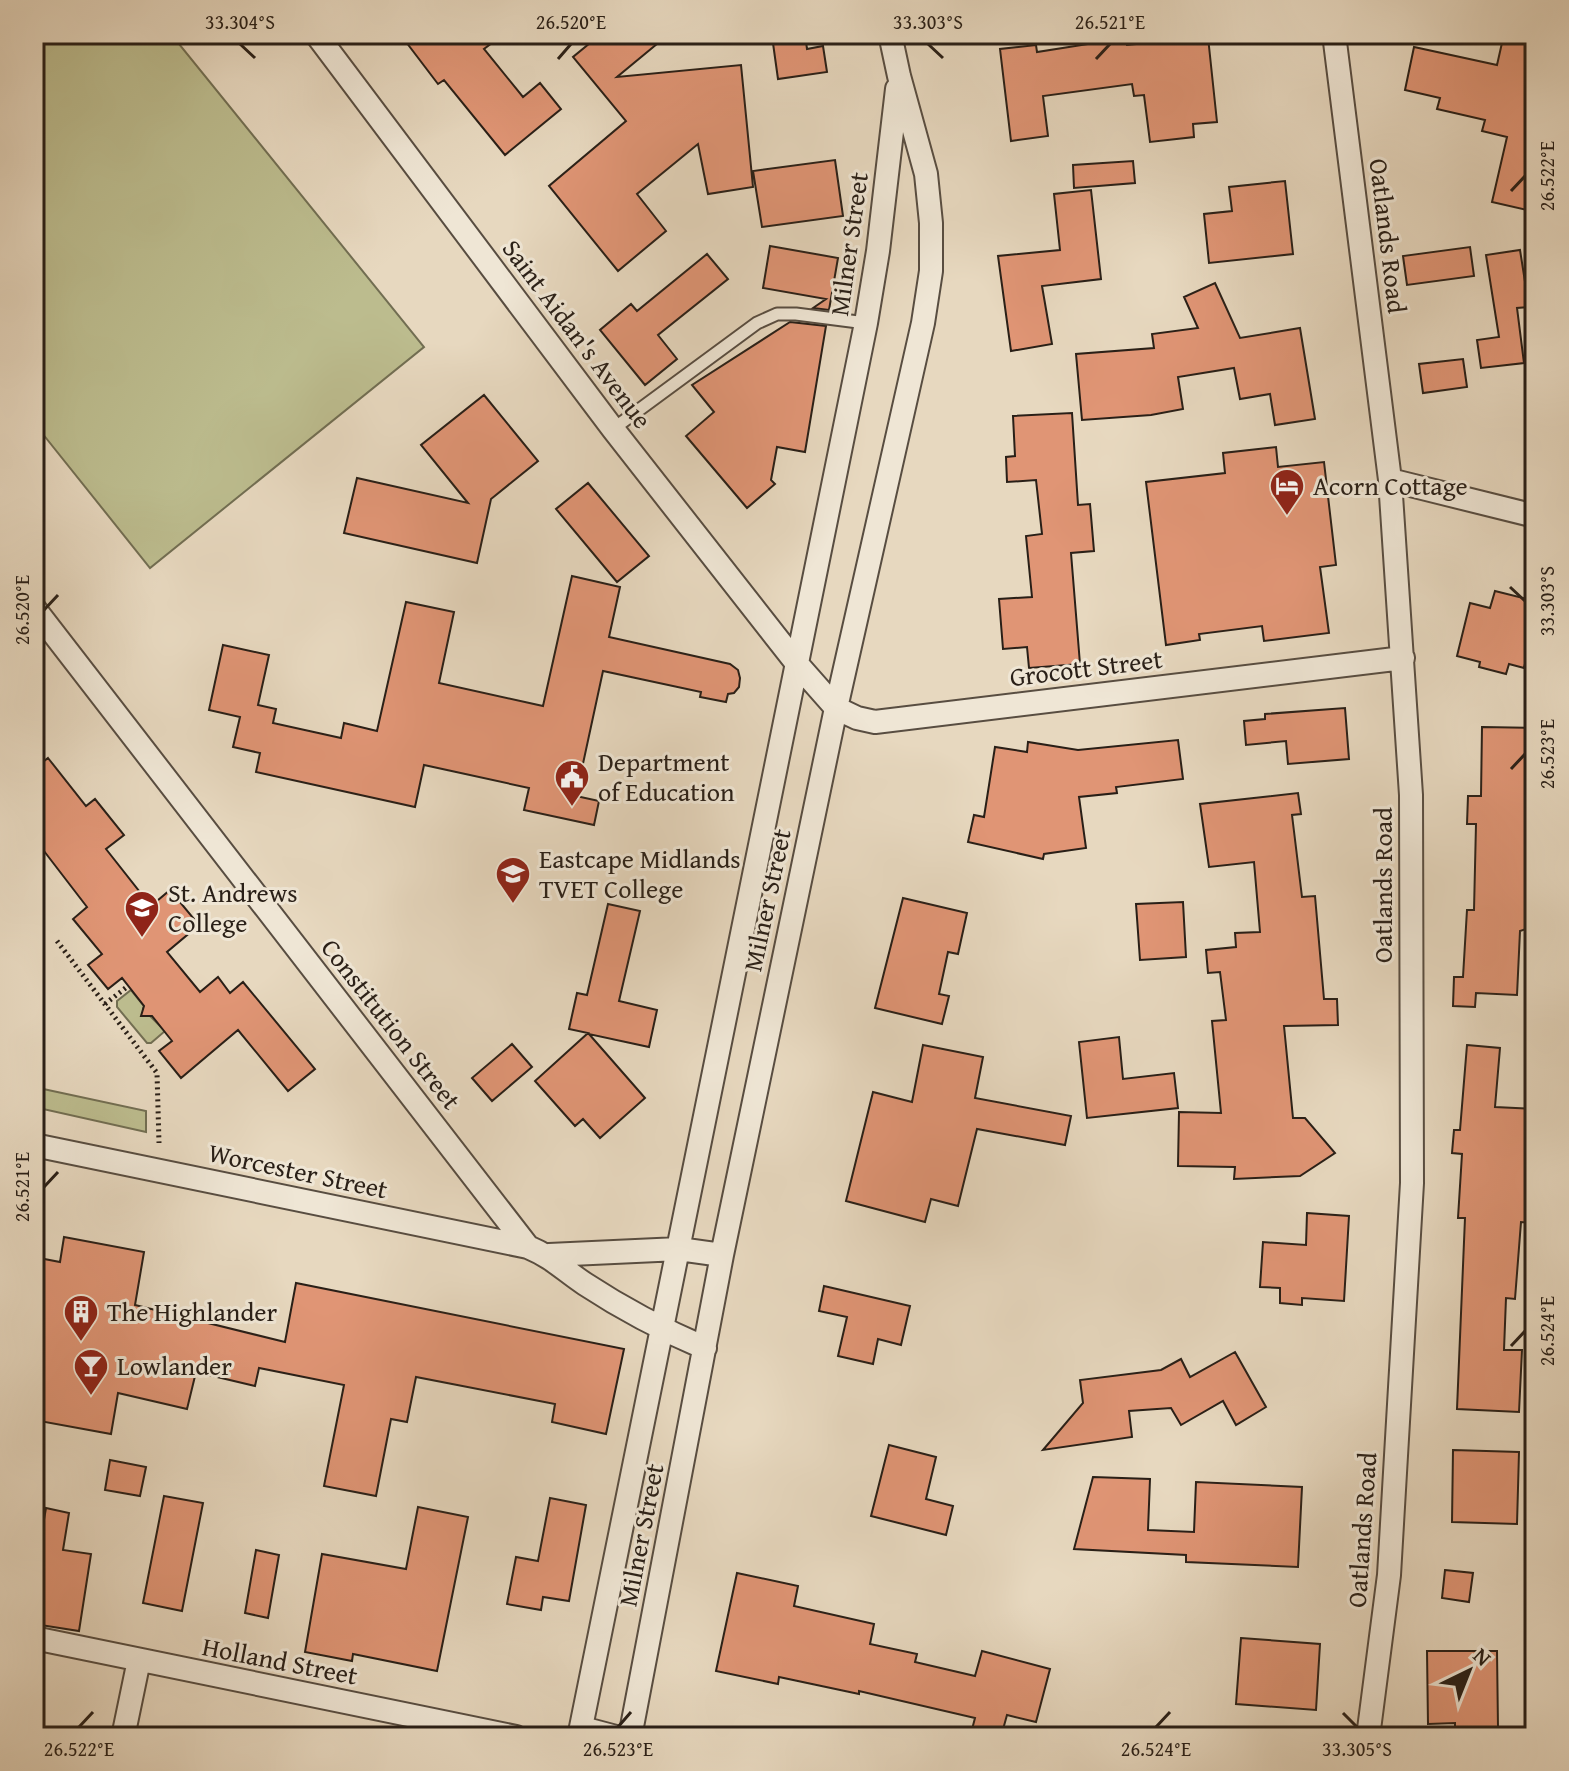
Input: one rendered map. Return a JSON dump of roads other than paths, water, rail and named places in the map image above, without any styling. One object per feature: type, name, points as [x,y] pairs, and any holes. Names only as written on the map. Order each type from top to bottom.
[{"type":"street","name":"Saint Aidan's Avenue","points":[[316,34],[613,429],[798,665]]},
{"type":"street","name":"Milner Street","points":[[630,1737],[722,1255],[836,708],[923,323],[931,271],[931,223],[926,174],[890,34]]},
{"type":"street","name":"Oatlands Road","points":[[1334,34],[1390,480],[1411,795],[1412,1183],[1389,1575],[1368,1737]]},
{"type":"street","name":"Milner Street","points":[[580,1732],[866,323],[899,76]]},
{"type":"street","points":[[1390,480],[1535,516]]},
{"type":"street","name":"Constitution Street","points":[[34,608],[538,1251]]},
{"type":"street","name":"Grocott Street","points":[[798,665],[836,708],[875,722],[1403,658]]},
{"type":"street","name":"Worcester Street","points":[[34,1145],[538,1251],[679,1249],[722,1255]]},
{"type":"street","name":"Worcester Street","points":[[538,1251],[584,1283],[663,1330],[705,1348]]},
{"type":"street","name":"Holland Street","points":[[34,1638],[516,1737]]},
{"type":"street","points":[[123,1737],[139,1660]]},
{"type":"street","points":[[580,1732],[616,1737]]},
{"type":"lane","points":[[613,429],[757,323],[777,314],[866,323]]},
{"type":"place","name":"Acorn Cottage","points":[[1287,517]]},
{"type":"place","name":"Department of Education","points":[[572,808]]},
{"type":"place","name":"Eastcape Midlands TVET College","points":[[513,905]]},
{"type":"place","name":"St. Andrews College","points":[[142,939]]},
{"type":"place","name":"The Highlander","points":[[81,1343]]},
{"type":"place","name":"Lowlander","points":[[91,1397]]}]
